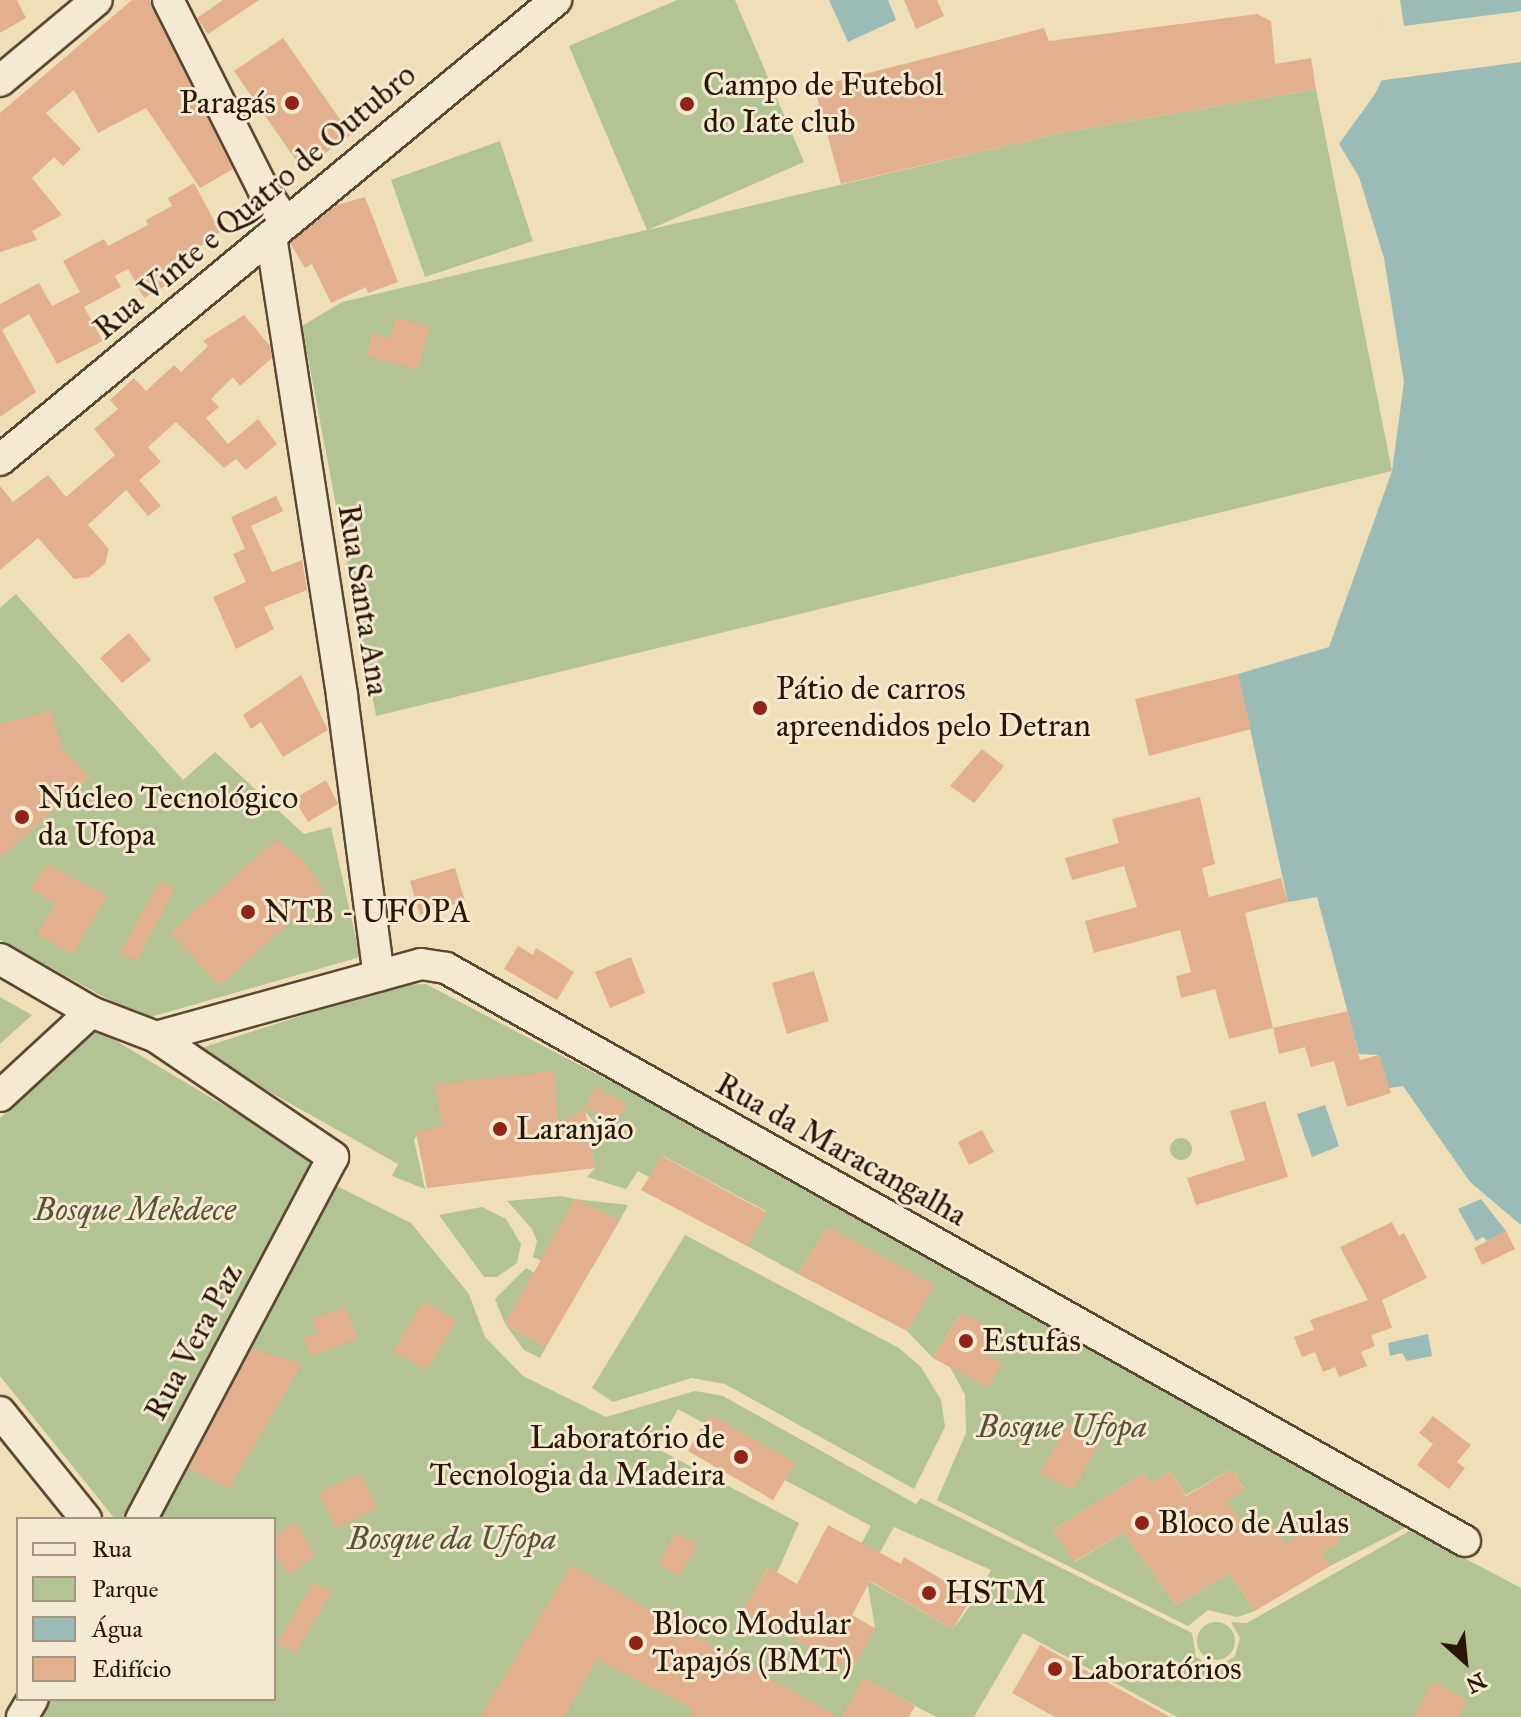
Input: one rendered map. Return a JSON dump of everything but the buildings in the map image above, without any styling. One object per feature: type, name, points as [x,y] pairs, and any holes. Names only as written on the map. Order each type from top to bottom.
[{"type":"street","points":[[0,81],[97,0]]},
{"type":"street","points":[[168,0],[263,189],[279,230]]},
{"type":"street","name":"Rua Vinte e Quatro de Outubro","points":[[0,460],[556,0]]},
{"type":"street","name":"Rua Santa Ana","points":[[279,230],[379,976]]},
{"type":"street","points":[[0,959],[91,1012],[156,1037]]},
{"type":"street","name":"Rua da Maracangalha","points":[[156,1037],[430,963],[459,974],[1465,1541]]},
{"type":"street","points":[[0,1096],[91,1012]]},
{"type":"street","name":"Rua Vera Paz","points":[[142,1517],[333,1157],[156,1037]]},
{"type":"street","points":[[0,1412],[84,1517]]},
{"type":"green space","points":[[677,0],[735,0],[804,162],[648,230],[1065,132],[1316,89],[1392,471],[376,716],[302,326],[342,302],[647,230],[569,46]]},
{"type":"green space","points":[[500,141],[533,241],[425,277],[391,180]]},
{"type":"green space","points":[[16,594],[183,780],[215,752],[304,834],[331,827],[360,957],[144,1019],[0,940],[0,608]]},
{"type":"green space","name":"Bosque Ufopa","points":[[426,984],[652,1103],[1407,1527],[1330,1566],[1321,1552],[1341,1541],[1284,1544],[1268,1518],[1249,1531],[1232,1516],[1223,1503],[1244,1489],[1232,1469],[1186,1495],[1170,1471],[1152,1483],[1144,1473],[1053,1530],[1075,1562],[1123,1532],[1176,1605],[1230,1573],[1255,1611],[1237,1617],[1208,1610],[1188,1626],[937,1500],[966,1433],[965,1395],[950,1367],[981,1352],[961,1313],[933,1358],[907,1331],[934,1285],[828,1227],[798,1274],[747,1246],[766,1211],[663,1156],[649,1177],[638,1171],[626,1189],[587,1177],[595,1168],[588,1128],[593,1121],[585,1111],[574,1125],[419,1132],[414,1140],[425,1189],[392,1176],[398,1164],[195,1050],[397,985]]},
{"type":"green space","points":[[0,997],[32,1015],[0,1044]]},
{"type":"green space","name":"Bosque Mekdece","points":[[98,1030],[315,1160],[130,1517],[113,1517],[0,1376],[0,1118]]},
{"type":"green space","points":[[1181,1138],[1189,1141],[1192,1149],[1189,1157],[1181,1160],[1173,1157],[1170,1149],[1173,1141]]},
{"type":"green space","name":"Bosque da Ufopa","points":[[331,1183],[411,1223],[469,1294],[485,1337],[523,1376],[606,1417],[695,1391],[723,1396],[916,1504],[921,1498],[1192,1633],[1196,1657],[1207,1664],[1220,1666],[1235,1656],[1240,1638],[1231,1622],[1247,1623],[1411,1530],[1521,1588],[1521,1717],[1177,1717],[1023,1633],[974,1717],[936,1717],[865,1679],[874,1717],[40,1717],[49,1701],[276,1701],[276,1517],[153,1517]],"holes":[[[678,1409],[775,1463],[770,1472],[871,1526],[856,1553],[874,1563],[894,1527],[991,1570],[976,1598],[953,1629],[867,1580],[875,1628],[744,1610],[767,1568],[777,1573],[799,1523],[656,1448]]]},
{"type":"green space","points":[[561,1196],[628,1205],[620,1220],[542,1261],[533,1257],[537,1241],[532,1229],[507,1201]]},
{"type":"green space","points":[[482,1207],[506,1219],[521,1244],[517,1263],[497,1277],[484,1277],[439,1215]]},
{"type":"green space","points":[[685,1235],[899,1348],[921,1367],[941,1400],[945,1427],[914,1489],[725,1384],[692,1378],[613,1402],[592,1388]]},
{"type":"green space","points":[[526,1268],[535,1273],[505,1324],[495,1299]]},
{"type":"green space","points":[[505,1324],[546,1347],[540,1358],[524,1350]]},
{"type":"green space","points":[[1216,1622],[1230,1627],[1235,1641],[1230,1655],[1216,1660],[1202,1655],[1197,1641],[1202,1627]]},
{"type":"water","points":[[829,0],[888,0],[896,20],[848,42]]},
{"type":"water","points":[[1354,0],[1521,0],[1521,1225],[1470,1182],[1403,1086],[1389,1088],[1379,1055],[1359,1054],[1317,897],[1288,902],[1238,674],[1329,647],[1392,471],[1404,382],[1384,258],[1359,177],[1339,144],[1375,94],[1389,65],[1376,10]]},
{"type":"water","points":[[1325,1105],[1339,1146],[1312,1157],[1297,1114]]},
{"type":"water","points":[[1481,1199],[1506,1231],[1487,1241],[1483,1237],[1476,1241],[1458,1209]]},
{"type":"water","points":[[1428,1334],[1432,1356],[1407,1361],[1402,1353],[1390,1356],[1388,1343]]},
{"type":"pier","points":[[1350,0],[1400,0],[1404,26],[1521,11],[1521,62],[1377,81],[1385,64],[1379,22]]},
{"type":"place","name":"Paragás","points":[[292,103]]},
{"type":"place","name":"Campo de Futebol do Iate club","points":[[687,104]]},
{"type":"place","name":"Pátio de carros apreendidos pelo Detran","points":[[760,708]]},
{"type":"place","name":"Núcleo Tecnológico da Ufopa","points":[[22,817]]},
{"type":"place","name":"NTB - UFOPA","points":[[248,912]]},
{"type":"place","name":"Laranjão","points":[[500,1129]]},
{"type":"place","name":"Estufas","points":[[966,1341]]},
{"type":"place","name":"Laboratório de Tecnologia da Madeira","points":[[741,1457]]},
{"type":"place","name":"Bloco de Aulas","points":[[1142,1523]]},
{"type":"place","name":"HSTM","points":[[929,1593]]},
{"type":"place","name":"Bloco Modular Tapajós (BMT)","points":[[636,1643]]},
{"type":"place","name":"Laboratórios","points":[[1055,1669]]}]
